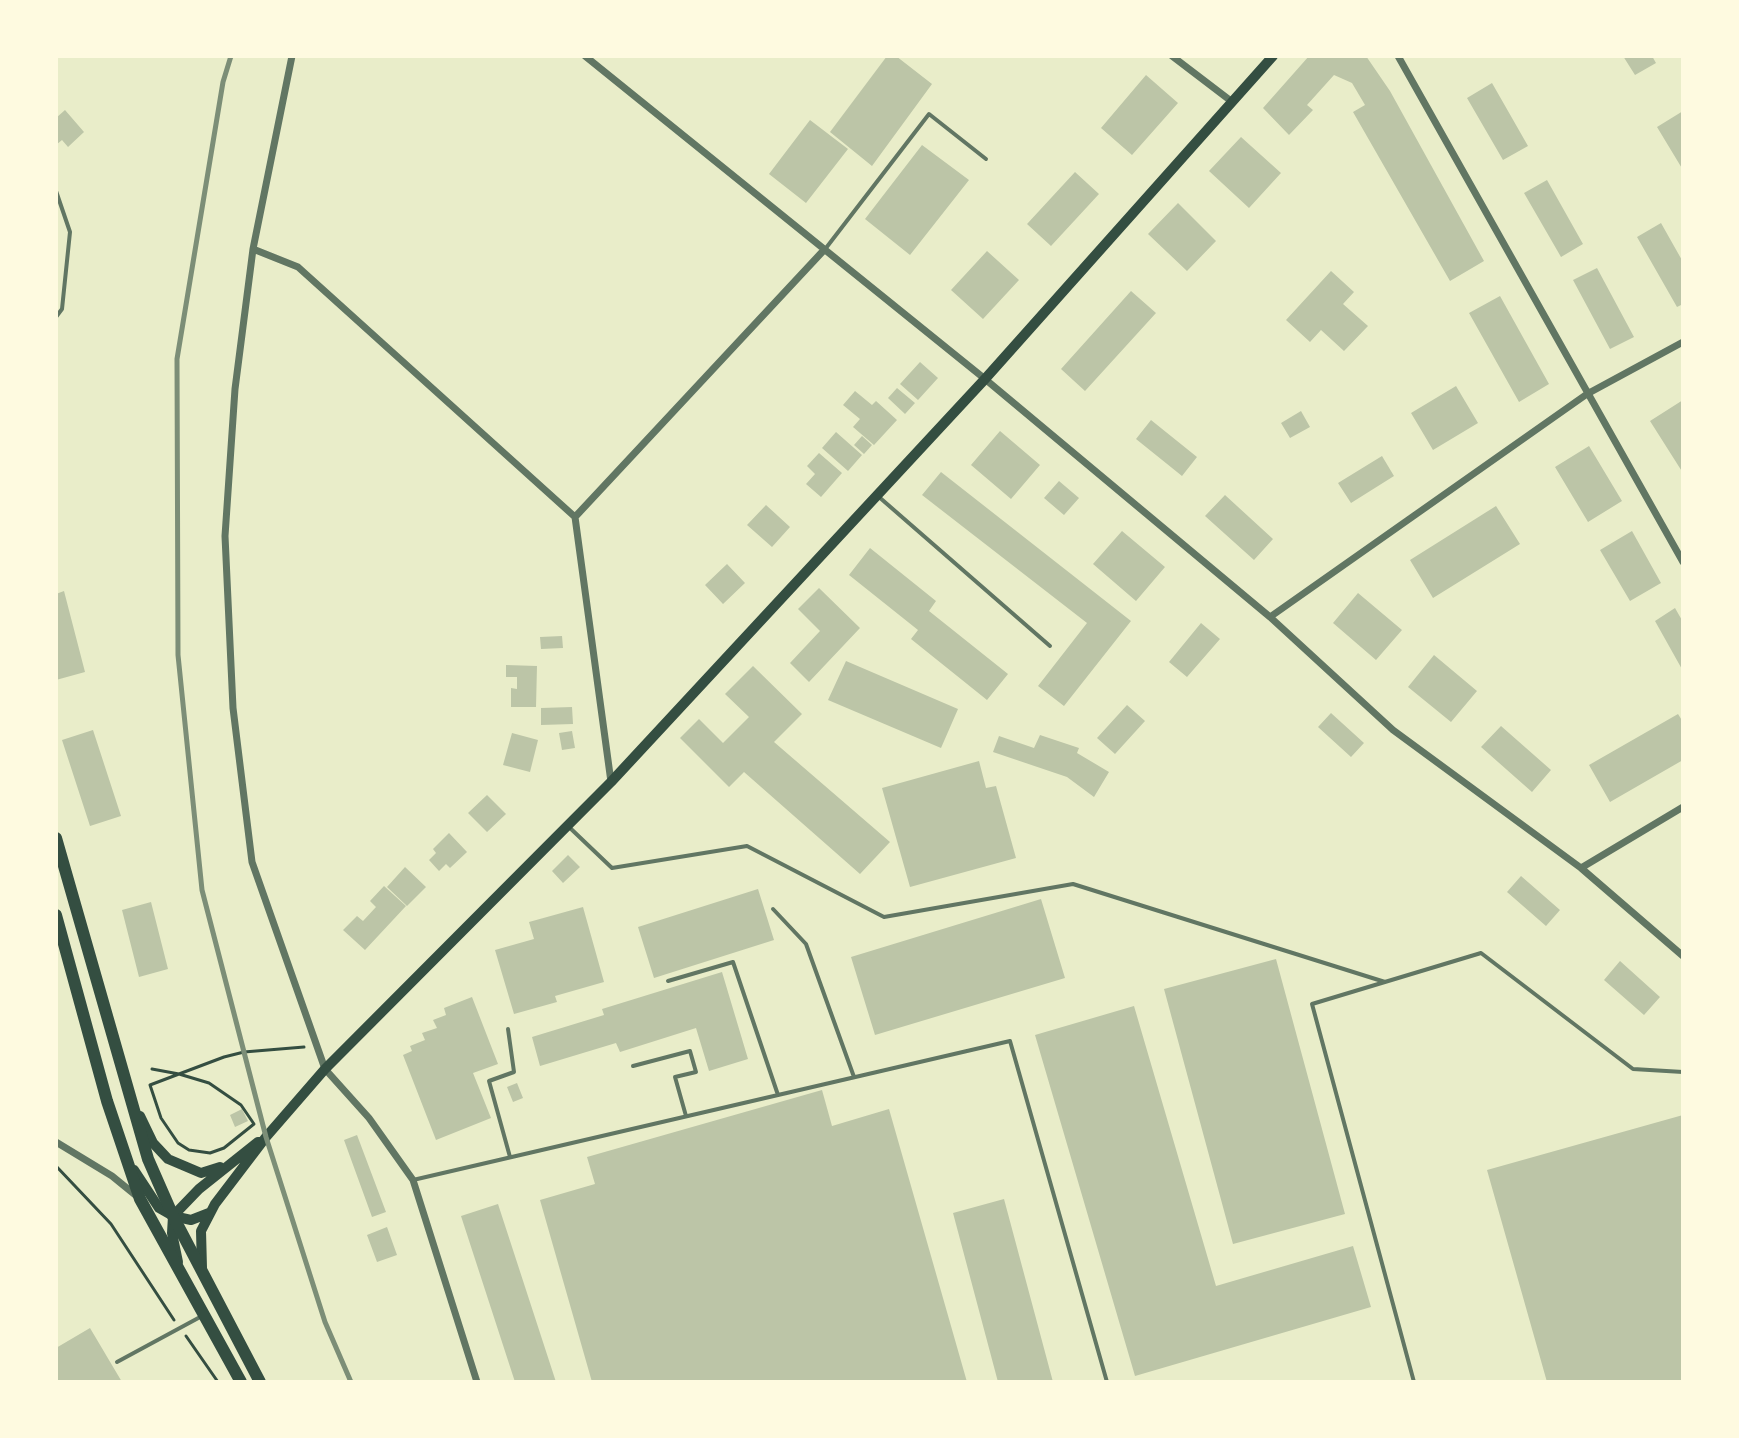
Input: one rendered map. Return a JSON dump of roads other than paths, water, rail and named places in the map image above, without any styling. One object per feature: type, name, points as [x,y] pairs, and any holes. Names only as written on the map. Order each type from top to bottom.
[{"type":"highway","points":[[57,846],[148,1159],[173,1216],[260,1382]]},
{"type":"highway","points":[[56,915],[107,1101],[140,1199],[241,1382]]},
{"type":"main road","points":[[203,1271],[200,1240],[209,1213],[266,1137],[325,1069],[611,782],[985,379],[1273,56]]},
{"type":"main road","points":[[130,1092],[153,1143],[168,1159],[201,1173],[233,1161]]},
{"type":"main road","points":[[107,1101],[138,1178],[159,1208],[173,1216],[191,1220],[209,1213]]},
{"type":"main road","points":[[179,1269],[172,1233],[173,1216],[233,1161],[266,1137]]},
{"type":"street","points":[[292,56],[253,249],[235,389],[225,536],[233,708],[252,862],[325,1069],[369,1118],[413,1180],[477,1382]]},
{"type":"street","points":[[585,56],[985,379],[1270,617],[1393,730],[1581,868],[1683,956]]},
{"type":"street","points":[[1172,56],[1231,101]]},
{"type":"street","points":[[1398,56],[1683,562]]},
{"type":"street","points":[[253,249],[298,267],[575,517],[611,782]]},
{"type":"street","points":[[575,517],[824,250]]},
{"type":"street","points":[[1270,617],[1587,394],[1683,342]]},
{"type":"street","points":[[1581,868],[1683,807]]},
{"type":"street","points":[[56,1142],[112,1176],[140,1199]]},
{"type":"lane","points":[[824,250],[929,114],[986,159]]},
{"type":"lane","points":[[56,191],[70,232],[62,309],[56,317]]},
{"type":"lane","points":[[877,496],[1050,646]]},
{"type":"lane","points":[[567,826],[612,868],[747,846],[884,917],[1073,884],[1385,982]]},
{"type":"lane","points":[[773,909],[806,944],[854,1077]]},
{"type":"lane","points":[[1414,1382],[1312,1004],[1481,953],[1633,1069],[1683,1072]]},
{"type":"lane","points":[[668,981],[733,962],[778,1095]]},
{"type":"lane","points":[[508,1029],[514,1072],[489,1081],[510,1157]]},
{"type":"lane","points":[[413,1180],[1010,1041],[1107,1382]]},
{"type":"lane","points":[[633,1066],[690,1051],[696,1072],[675,1077],[686,1116]]},
{"type":"lane","points":[[117,1362],[204,1315]]},
{"type":"railway","points":[[231,56],[223,82],[177,359],[178,655],[202,890],[266,1137],[325,1322],[351,1382]]}]
